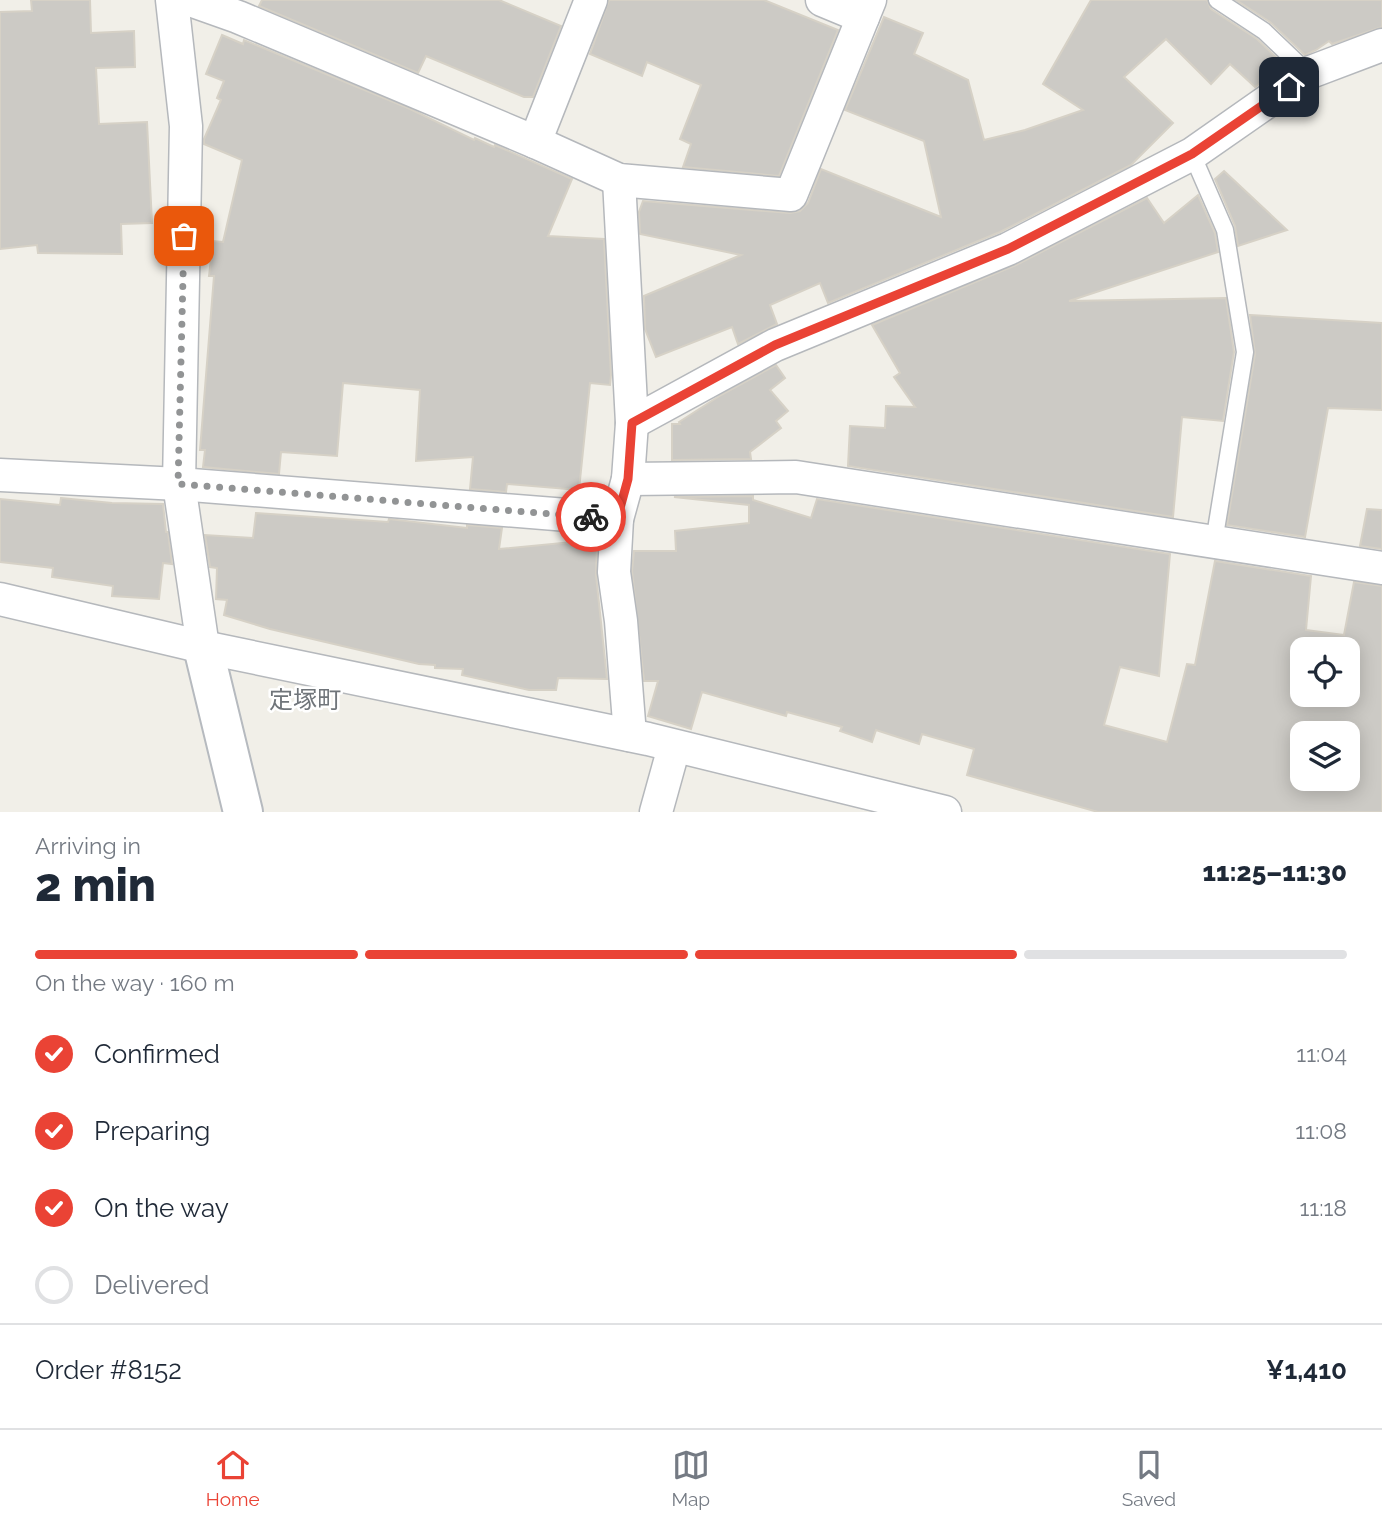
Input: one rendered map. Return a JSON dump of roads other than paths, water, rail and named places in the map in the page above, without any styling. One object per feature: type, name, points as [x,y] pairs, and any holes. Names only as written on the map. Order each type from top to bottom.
[{"type":"street","points":[[172,0],[186,126],[178,484],[203,647],[240,811]]},
{"type":"street","points":[[190,0],[241,9],[619,180],[791,195],[867,8],[822,0]]},
{"type":"street","points":[[535,142],[591,0]]},
{"type":"street","points":[[632,423],[775,345],[1008,249],[1192,154],[1308,73],[1382,45]]},
{"type":"street","points":[[619,180],[632,423],[628,479],[617,519],[614,572],[621,621],[630,735]]},
{"type":"street","points":[[0,475],[178,484],[617,519]]},
{"type":"street","points":[[628,479],[796,477],[1382,568]]},
{"type":"street","points":[[0,599],[203,647],[630,735],[945,812]]},
{"type":"street","points":[[656,812],[674,747]]},
{"type":"lane","points":[[1217,0],[1264,31],[1308,73]]},
{"type":"lane","points":[[1192,154],[1225,230],[1245,352],[1214,542]]},
{"type":"district","name":"定塚町","points":[[305,700]]}]
